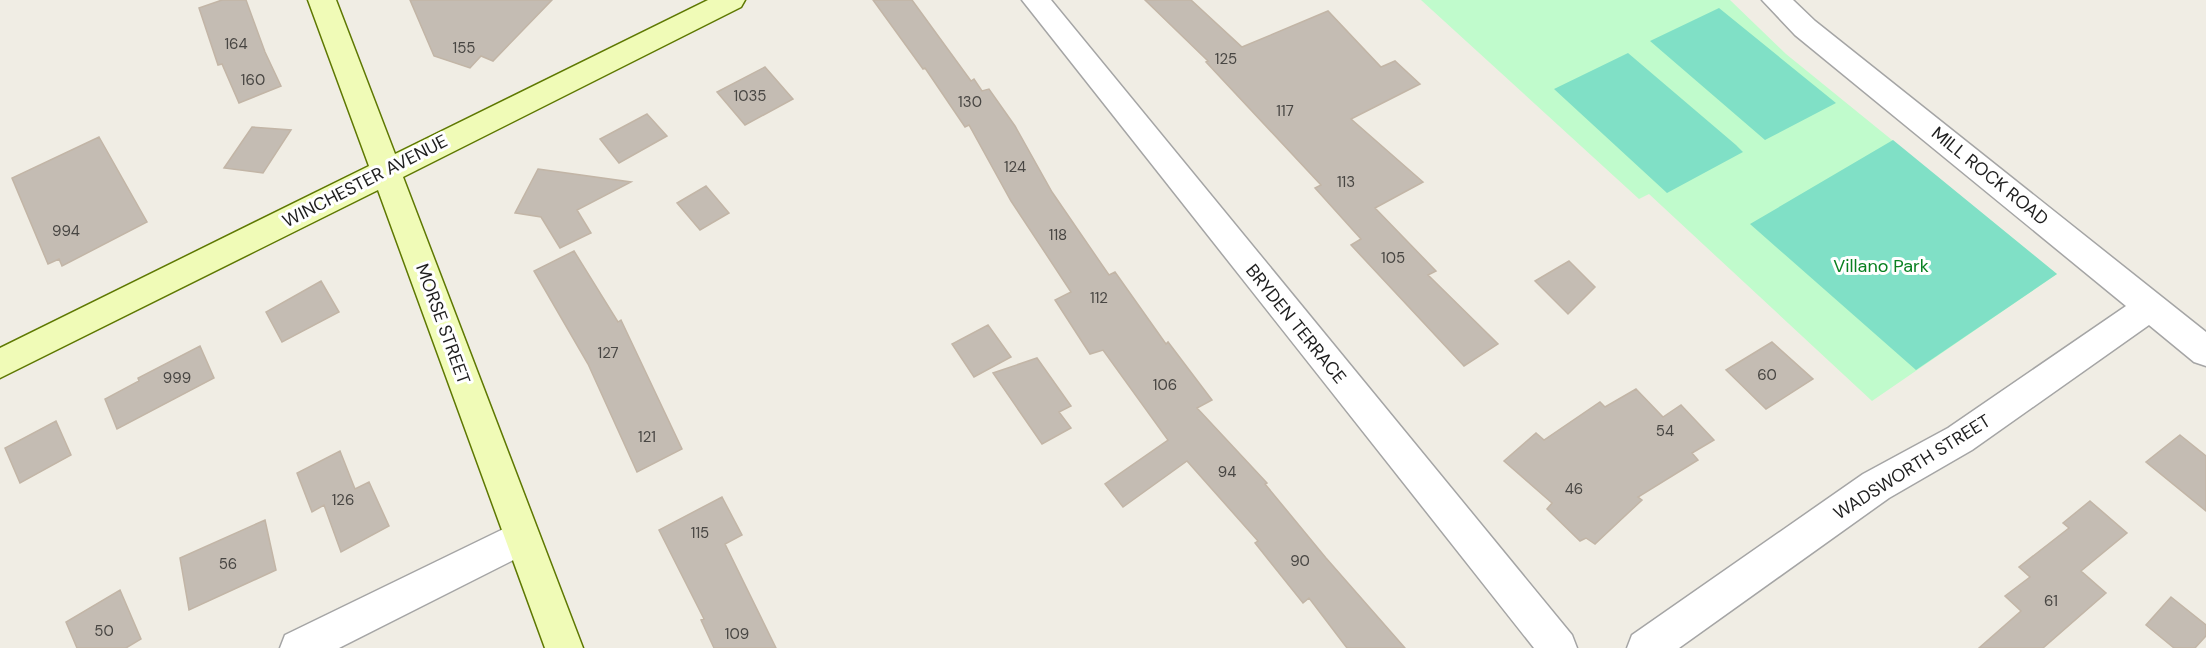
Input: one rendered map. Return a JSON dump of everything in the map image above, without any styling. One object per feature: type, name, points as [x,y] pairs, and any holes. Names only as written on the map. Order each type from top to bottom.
[{"type":"main road","name":"MORSE STREET","points":[[322,0],[564,648]]},
{"type":"main road","name":"WINCHESTER AVENUE","points":[[0,364],[731,0]]},
{"type":"street","name":"BRYDEN TERRACE","points":[[1036,0],[1558,648]]},
{"type":"street","name":"MILL ROCK ROAD","points":[[1776,0],[1805,28],[2206,352]]},
{"type":"street","name":"WADSWORTH STREET","points":[[1646,648],[1876,486],[1960,439],[2150,307]]},
{"type":"street","points":[[299,648],[522,537]]},
{"type":"green space","name":"Villano Park","points":[[1421,0],[1730,0],[1786,54],[2057,274],[1872,401],[1649,194],[1639,199]]},
{"type":"green space","points":[[1719,8],[1836,103],[1765,140],[1650,41]]},
{"type":"green space","points":[[1628,53],[1743,152],[1667,193],[1554,89]]},
{"type":"green space","points":[[1893,140],[2057,274],[1916,370],[1750,224]]},
{"type":"building","points":[[222,0],[246,0],[265,52],[281,86],[239,103],[222,64],[218,65],[199,8]]},
{"type":"building","points":[[410,0],[552,0],[493,61],[481,56],[470,68],[434,56]]},
{"type":"building","points":[[873,0],[912,0],[971,81],[974,79],[982,91],[989,89],[1015,126],[1052,192],[1109,275],[1115,272],[1166,344],[1168,342],[1212,400],[1197,408],[1267,483],[1265,484],[1326,558],[1405,648],[1347,648],[1309,598],[1303,603],[1255,543],[1258,541],[1187,461],[1123,507],[1105,484],[1168,440],[1103,350],[1090,354],[1055,300],[1071,292],[1011,201],[969,125],[965,127],[925,68],[923,69]]},
{"type":"building","points":[[1145,0],[1191,0],[1242,47],[1328,11],[1381,67],[1395,61],[1420,84],[1351,119],[1423,182],[1375,208],[1436,271],[1428,275],[1498,344],[1464,366],[1351,245],[1361,239],[1315,188],[1321,185],[1206,62],[1208,61]]},
{"type":"building","points":[[765,67],[793,99],[745,125],[717,92]]},
{"type":"building","points":[[647,114],[667,136],[619,163],[600,139]]},
{"type":"building","points":[[252,127],[291,130],[263,173],[224,168]]},
{"type":"building","points":[[99,137],[147,222],[62,266],[59,259],[48,264],[12,178]]},
{"type":"building","points":[[538,169],[631,182],[577,210],[591,233],[560,248],[541,217],[515,213]]},
{"type":"building","points":[[706,186],[729,213],[700,230],[677,203]]},
{"type":"building","points":[[574,251],[618,322],[621,320],[682,449],[637,472],[588,364],[534,271]]},
{"type":"building","points":[[1569,261],[1595,287],[1568,314],[1535,281]]},
{"type":"building","points":[[321,281],[339,312],[282,342],[266,312]]},
{"type":"building","points":[[988,325],[1011,357],[974,377],[952,344]]},
{"type":"building","points":[[1772,342],[1813,379],[1766,409],[1726,370]]},
{"type":"building","points":[[200,346],[214,378],[117,429],[105,399],[139,381],[138,378]]},
{"type":"building","points":[[1037,358],[1071,406],[1059,412],[1071,428],[1042,444],[993,373]]},
{"type":"building","points":[[1636,389],[1663,417],[1681,405],[1714,440],[1692,453],[1698,460],[1638,497],[1642,500],[1595,544],[1586,538],[1580,541],[1547,509],[1552,503],[1504,461],[1536,433],[1544,440],[1600,402],[1605,407]]},
{"type":"building","points":[[56,421],[71,455],[20,483],[5,448]]},
{"type":"building","points":[[2180,435],[2206,456],[2206,511],[2146,462]]},
{"type":"building","points":[[340,451],[355,489],[369,482],[389,526],[341,552],[324,505],[312,512],[297,473]]},
{"type":"building","points":[[722,497],[742,535],[725,544],[776,648],[714,648],[701,620],[704,619],[659,530]]},
{"type":"building","points":[[2090,501],[2127,533],[2081,571],[2106,593],[2043,648],[1979,648],[2021,611],[2005,596],[2030,577],[2019,567],[2069,528],[2063,523]]},
{"type":"building","points":[[265,520],[276,570],[189,610],[180,558]]},
{"type":"building","points":[[120,590],[141,639],[126,648],[77,648],[66,622]]},
{"type":"building","points":[[2171,597],[2206,625],[2206,636],[2195,648],[2174,648],[2146,625]]}]
